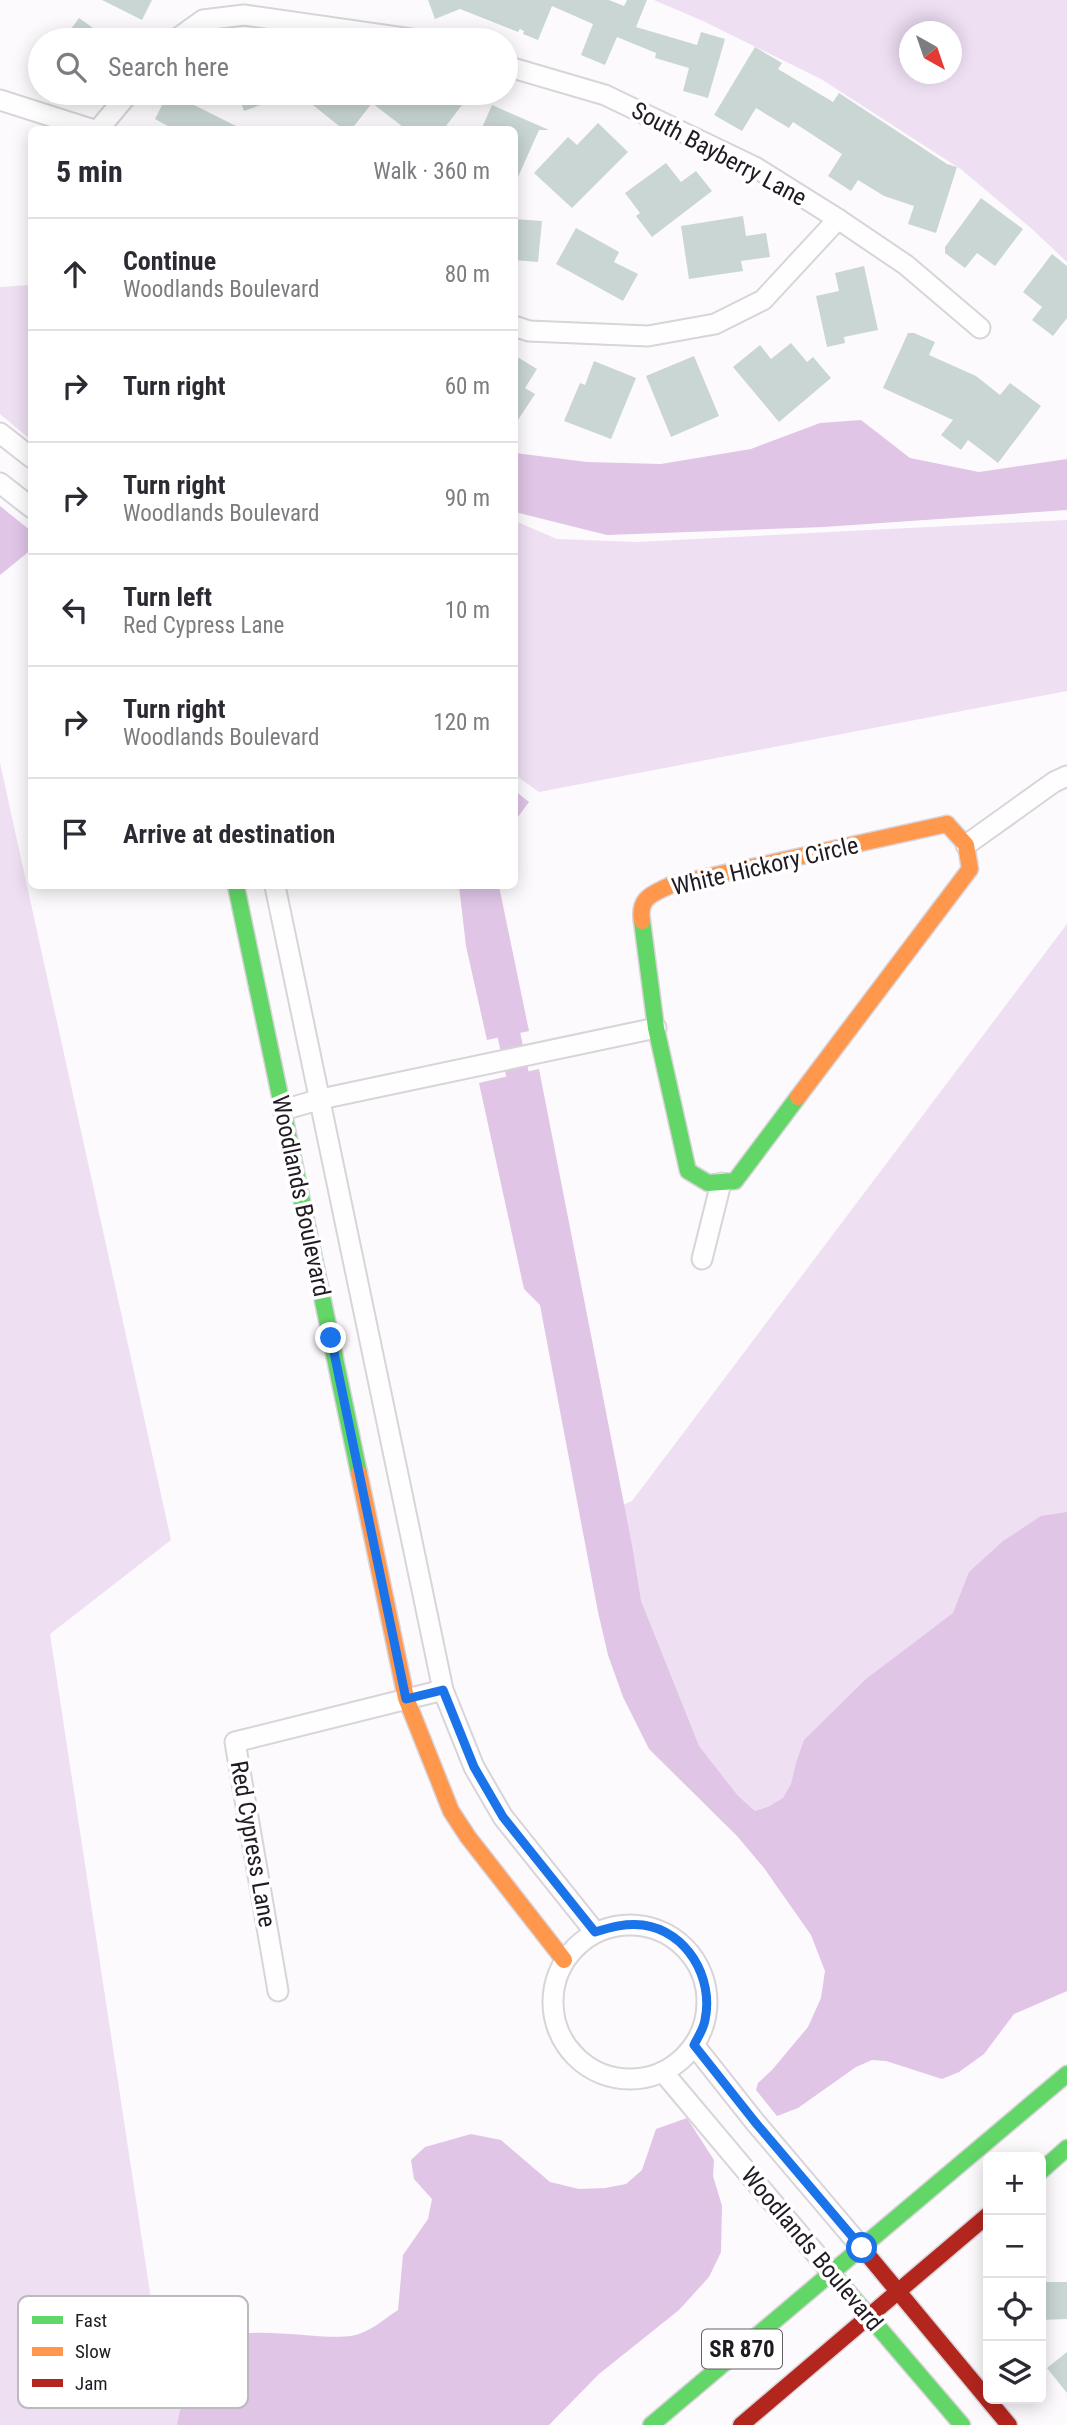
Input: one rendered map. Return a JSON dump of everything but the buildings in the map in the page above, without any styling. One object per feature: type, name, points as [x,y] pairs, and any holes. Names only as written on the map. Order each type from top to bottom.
[{"type":"main road","name":"White Hickory Circle","points":[[721,1183],[708,1183],[688,1171],[656,1028],[640,910],[648,896],[671,885],[947,824],[966,845]]},
{"type":"main road","points":[[721,1183],[735,1181],[970,869],[966,845]]},
{"type":"main road","name":"Woodlands Boulevard","points":[[237,889],[406,1699],[451,1811],[468,1837],[564,1960]]},
{"type":"main road","name":"SR 870","points":[[652,2425],[1067,2074]]},
{"type":"main road","points":[[1046,2167],[1067,2148]]},
{"type":"main road","name":"SR 870","points":[[741,2425],[983,2220]]},
{"type":"main road","name":"Woodlands Boulevard","points":[[862,2248],[1009,2425]]},
{"type":"main road","name":"Woodlands Boulevard","points":[[832,2273],[962,2425]]},
{"type":"street","points":[[192,28],[203,20],[244,15],[334,28]]},
{"type":"street","name":"South Bayberry Lane","points":[[518,70],[605,95],[755,167],[906,265],[980,328]]},
{"type":"street","points":[[0,100],[83,126]]},
{"type":"street","points":[[100,126],[118,105]]},
{"type":"street","points":[[518,327],[529,331],[649,335],[715,324],[763,300],[838,219]]},
{"type":"street","points":[[0,433],[28,455]]},
{"type":"street","points":[[0,483],[28,505]]},
{"type":"street","points":[[966,845],[1054,782],[1067,776]]},
{"type":"street","name":"Woodlands Boulevard","points":[[276,889],[443,1690],[474,1767],[503,1817],[595,1932]]},
{"type":"street","points":[[283,1110],[321,1099],[656,1028]]},
{"type":"street","points":[[702,1259],[721,1183]]},
{"type":"street","name":"Red Cypress Lane","points":[[278,1991],[235,1742],[443,1690]]},
{"type":"street","points":[[619,1924],[645,1925],[669,1934],[689,1950],[702,1972],[708,1996],[705,2022],[694,2045],[680,2061],[663,2072],[639,2080],[614,2078],[590,2069],[571,2053],[558,2032],[552,2008],[554,1983],[564,1960],[578,1944],[595,1932],[619,1924]]},
{"type":"street","name":"Woodlands Boulevard","points":[[694,2045],[862,2248]]},
{"type":"street","name":"Woodlands Boulevard","points":[[663,2072],[832,2273]]},
{"type":"shaded area","points":[[654,0],[1067,0],[1067,262],[962,170],[821,79]]},
{"type":"shaded area","points":[[28,285],[28,437],[0,414],[0,287]]},
{"type":"shaded area","points":[[861,420],[910,458],[979,472],[1067,459],[1067,510],[824,527],[607,535],[518,513],[518,453],[587,462],[661,464],[751,449],[820,423]]},
{"type":"shaded area","points":[[0,506],[28,529],[28,552],[0,575]]},
{"type":"shaded area","points":[[1067,520],[1067,691],[539,792],[518,777],[518,522],[557,539],[637,542]]},
{"type":"shaded area","points":[[0,763],[171,1540],[50,1634],[151,2296],[18,2296],[18,2408],[184,2408],[191,2425],[0,2425]]},
{"type":"shaded area","points":[[518,793],[529,802],[518,817]]},
{"type":"shaded area","points":[[459,889],[500,889],[529,1031],[487,1040],[466,946]]},
{"type":"shaded area","points":[[1067,924],[1067,1633],[773,1841],[691,1771],[609,1511],[632,1501]]},
{"type":"shaded area","points":[[539,1069],[641,1601],[699,1746],[738,1796],[755,1811],[783,1798],[791,1784],[804,1740],[866,1679],[953,1613],[969,1572],[1003,1541],[1041,1516],[1067,1512],[1067,1991],[1014,2014],[984,2054],[959,2072],[942,2079],[886,2061],[872,2060],[856,2067],[798,2108],[777,2116],[756,2090],[758,2083],[808,2027],[821,1998],[825,1971],[811,1935],[764,1868],[737,1836],[649,1749],[623,1697],[608,1655],[540,1305],[524,1289],[479,1083]]},
{"type":"shaded area","points":[[687,2118],[714,2160],[713,2176],[722,2206],[721,2252],[709,2277],[679,2310],[599,2374],[549,2425],[177,2425],[181,2408],[248,2408],[248,2333],[351,2336],[370,2329],[398,2310],[403,2255],[428,2219],[432,2199],[414,2179],[411,2160],[425,2147],[471,2134],[501,2140],[550,2182],[579,2189],[605,2188],[626,2184],[642,2170],[656,2129]]},
{"type":"waterway","points":[[503,1008],[524,1104]]},
{"type":"traffic: fast","points":[[237,889],[359,1473]]},
{"type":"traffic: fast","points":[[642,921],[656,1028],[688,1171],[708,1183],[735,1181],[798,1097]]},
{"type":"traffic: fast","points":[[651,2425],[1067,2074]]},
{"type":"traffic: fast","points":[[1046,2167],[1067,2148]]},
{"type":"traffic: fast","points":[[832,2273],[962,2425]]},
{"type":"traffic: slow","points":[[798,1097],[970,869],[966,845],[947,824]]},
{"type":"traffic: slow","points":[[642,921],[642,907],[648,897],[671,885],[947,824]]},
{"type":"traffic: slow","points":[[359,1473],[406,1698],[451,1811],[468,1837],[564,1960]]},
{"type":"traffic: jam","points":[[741,2425],[983,2219]]},
{"type":"traffic: jam","points":[[862,2248],[1009,2425]]},
{"type":"route","points":[[331,1338],[406,1699],[443,1690],[474,1767],[503,1817],[595,1932],[619,1924],[645,1925],[669,1934],[689,1950],[702,1972],[708,1996],[705,2022],[694,2045],[862,2248]]}]
